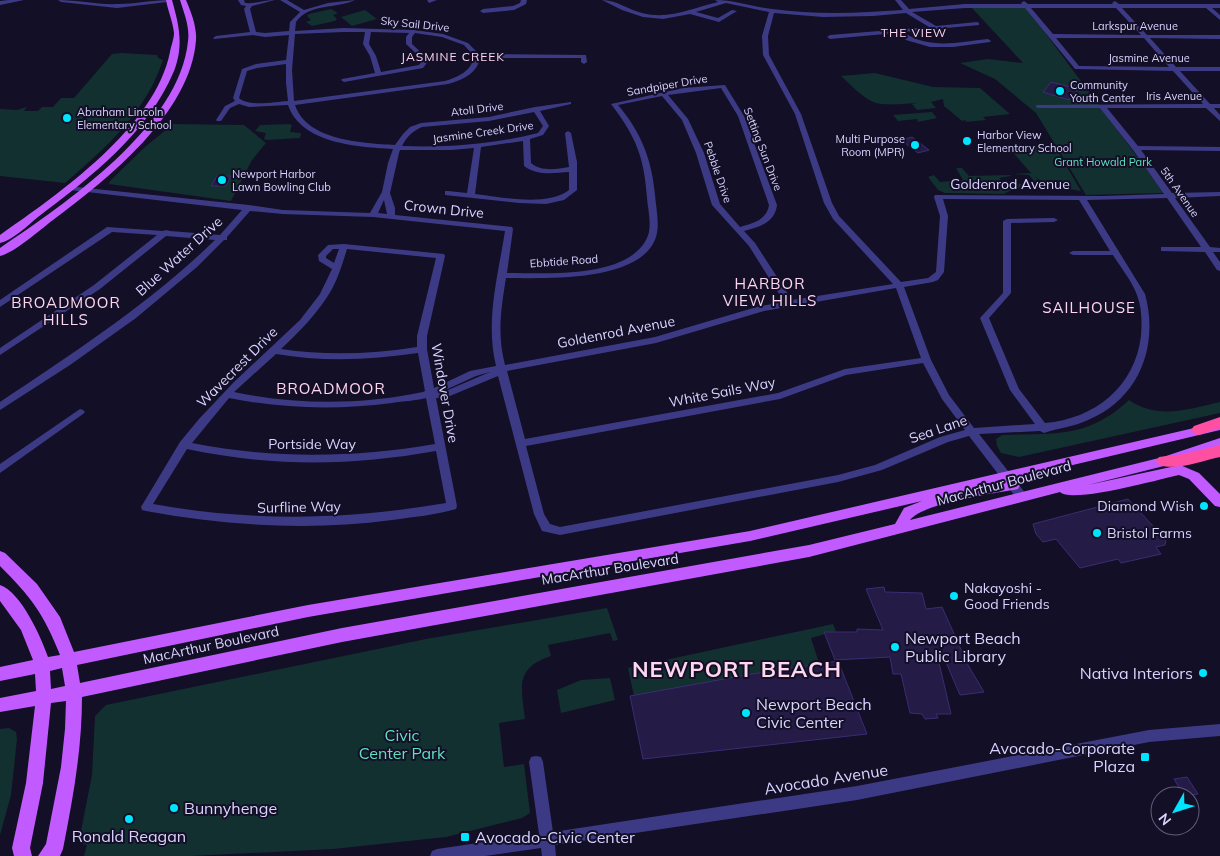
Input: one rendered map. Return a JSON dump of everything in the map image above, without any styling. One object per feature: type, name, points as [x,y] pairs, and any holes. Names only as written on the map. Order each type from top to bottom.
[{"type":"highway","points":[[1198,430],[1220,424]]},
{"type":"highway","points":[[1164,461],[1184,460],[1220,451]]},
{"type":"main road","points":[[0,240],[70,188],[108,156],[135,125],[165,82],[174,58],[177,38],[175,12],[168,0]]},
{"type":"main road","points":[[0,253],[87,189],[137,142],[158,116],[174,92],[187,64],[192,42],[190,20],[183,0]]},
{"type":"main road","name":"MacArthur Boulevard","points":[[0,674],[308,611],[750,536],[1009,480],[1198,430]]},
{"type":"main road","name":"MacArthur Boulevard","points":[[0,705],[73,692],[342,634],[809,551],[1164,461],[1220,443]]},
{"type":"main road","points":[[1041,492],[1092,490],[1180,470],[1194,476],[1220,502]]},
{"type":"main road","points":[[900,528],[904,517],[910,512],[928,504],[1009,480]]},
{"type":"main road","points":[[0,557],[26,580],[45,603],[66,644],[69,661],[75,717],[69,775],[54,849],[47,856]]},
{"type":"main road","points":[[0,591],[25,622],[42,666],[43,697],[36,781],[21,848],[23,856]]},
{"type":"street","points":[[0,3],[22,0]]},
{"type":"street","points":[[61,0],[130,6],[168,0]]},
{"type":"street","points":[[240,0],[243,4],[250,5],[272,0]]},
{"type":"street","points":[[282,0],[304,12],[340,1],[350,0]]},
{"type":"street","points":[[483,11],[518,7],[523,4],[524,0]]},
{"type":"street","points":[[606,0],[632,13],[648,17],[669,17],[690,12],[703,6],[726,2]]},
{"type":"street","points":[[718,0],[772,11],[845,15],[1024,3],[1118,6],[1220,6]]},
{"type":"street","points":[[898,0],[922,29]]},
{"type":"street","points":[[1113,0],[1220,119]]},
{"type":"street","points":[[1201,0],[1220,18]]},
{"type":"street","points":[[1024,3],[1051,36]]},
{"type":"street","points":[[250,5],[247,9],[253,33]]},
{"type":"street","points":[[690,12],[718,20],[734,11]]},
{"type":"street","points":[[772,11],[765,36],[766,56],[798,114],[828,203],[836,217],[900,285],[926,360],[945,397],[1022,497]]},
{"type":"street","name":"Jasmine Creek Drive","points":[[304,12],[295,18],[292,32],[289,62],[292,103],[299,120],[322,136],[349,143],[398,148],[438,150],[478,145],[541,134],[546,129],[535,109]]},
{"type":"street","points":[[908,12],[934,27]]},
{"type":"street","points":[[830,37],[977,24]]},
{"type":"street","points":[[368,30],[366,44],[373,56],[379,75]]},
{"type":"street","name":"Sky Sail Drive","points":[[216,38],[253,33],[265,35],[292,32],[368,30],[413,32],[461,40],[473,48],[478,56]]},
{"type":"street","points":[[344,80],[413,70],[424,65],[425,58],[409,44],[409,37],[413,32]]},
{"type":"street","points":[[898,32],[912,42],[927,46],[988,41]]},
{"type":"street","name":"Larkspur Avenue","points":[[1051,36],[1220,36]]},
{"type":"street","name":"Jasmine Avenue","points":[[1051,36],[1077,68],[1220,69]]},
{"type":"street","points":[[219,120],[227,107],[238,102],[249,105],[292,103],[446,83],[469,72],[476,65],[478,56],[584,56],[584,62]]},
{"type":"street","points":[[238,102],[236,98],[244,70],[256,66],[289,62]]},
{"type":"street","name":"Sandpiper Drive","points":[[614,104],[663,94],[723,86]]},
{"type":"street","name":"Setting Sun Drive","points":[[723,86],[741,116],[773,205],[772,213],[765,221],[738,230]]},
{"type":"street","name":"Pebble Drive","points":[[663,94],[685,119],[700,153],[716,205],[752,245],[789,303]]},
{"type":"street","name":"Atoll Drive","points":[[374,215],[386,193],[398,148],[407,131],[415,126],[489,119],[569,103]]},
{"type":"street","name":"Ebbtide Road","points":[[502,275],[558,274],[598,270],[626,262],[647,246],[652,229],[650,172],[633,129],[614,104]]},
{"type":"street","name":"Iris Avenue","points":[[1038,106],[1220,106]]},
{"type":"street","name":"5th Avenue","points":[[1102,106],[1136,148],[1220,268]]},
{"type":"street","points":[[448,193],[555,200],[571,192],[573,169],[568,133]]},
{"type":"street","points":[[526,138],[527,164],[530,168],[543,170],[573,169]]},
{"type":"street","points":[[471,194],[478,145]]},
{"type":"street","points":[[1136,148],[1220,149]]},
{"type":"street","name":"Crown Drive","points":[[70,188],[283,212],[374,215],[510,229],[495,334],[501,368],[539,514],[546,528]]},
{"type":"street","points":[[386,193],[391,208],[391,217]]},
{"type":"street","name":"Goldenrod Avenue","points":[[227,394],[276,403],[330,405],[373,403],[430,393],[442,396],[492,375],[501,368],[649,342],[734,315],[789,303],[930,280],[940,272],[944,216],[938,197],[1082,198],[1168,194],[1220,194]]},
{"type":"street","name":"Sea Lane","points":[[546,528],[560,531],[866,472],[946,439],[971,432],[994,429],[1044,429],[1080,422],[1102,409],[1123,389],[1141,358],[1147,328],[1146,310],[1141,294],[1082,198]]},
{"type":"street","name":"Blue Water Drive","points":[[0,407],[135,313],[189,270],[224,238],[249,207]]},
{"type":"street","points":[[378,207],[391,208]]},
{"type":"street","points":[[1044,429],[1015,390],[984,318],[1007,293],[1007,220],[1054,220]]},
{"type":"street","points":[[0,304],[105,230],[122,228],[224,238]]},
{"type":"street","points":[[0,352],[96,287],[166,232]]},
{"type":"street","points":[[336,268],[324,263],[322,255],[332,248],[344,246]]},
{"type":"street","name":"Windover Drive","points":[[344,246],[441,256],[422,336],[422,349],[452,506]]},
{"type":"street","name":"Wavecrest Drive","points":[[146,507],[184,445],[227,394],[317,305],[330,284],[344,246]]},
{"type":"street","points":[[1164,249],[1220,250]]},
{"type":"street","points":[[1073,253],[1116,253]]},
{"type":"street","points":[[272,350],[295,354],[345,357],[371,356],[422,349]]},
{"type":"street","name":"White Sails Way","points":[[521,443],[780,396],[844,372],[926,360]]},
{"type":"street","points":[[0,469],[80,412]]},
{"type":"street","name":"Portside Way","points":[[184,445],[243,456],[308,460],[374,457],[440,446]]},
{"type":"street","name":"Surfline Way","points":[[146,507],[224,520],[299,523],[366,520],[452,506]]},
{"type":"street","name":"Avocado Avenue","points":[[437,856],[857,793],[1149,736],[1220,730]]},
{"type":"street","points":[[536,762],[546,841],[550,856]]},
{"type":"green space","name":"Grant Howald Park","points":[[971,7],[1026,7],[1164,193],[1086,195],[1036,113],[995,79],[960,63],[988,59],[1023,63]]},
{"type":"green space","points":[[331,9],[338,13],[333,15],[337,19],[335,21],[312,26],[306,22],[311,20],[307,16],[309,14]]},
{"type":"green space","points":[[365,10],[377,19],[352,26],[341,17]]},
{"type":"green space","name":"Abraham Lincoln Elementary School","points":[[112,54],[157,55],[158,58],[163,60],[156,79],[146,96],[135,113],[110,142],[65,183],[0,176],[0,109],[17,110],[27,107],[24,111],[38,111],[42,107],[53,107],[61,98],[74,98]]},
{"type":"green space","points":[[875,73],[933,87],[980,88],[1010,114],[983,117],[986,120],[965,122],[966,120],[962,121],[944,106],[943,99],[931,102],[936,108],[917,110],[912,104],[917,103],[881,104],[867,99],[841,76]]},
{"type":"green space","points":[[932,112],[937,118],[918,122],[917,119],[898,121],[893,115]]},
{"type":"green space","points":[[173,124],[244,125],[266,143],[252,160],[231,201],[109,184],[145,147]]},
{"type":"green space","points":[[260,125],[292,125],[290,132],[301,133],[300,138],[267,140],[264,139],[266,133],[255,131]]},
{"type":"green space","points":[[1054,145],[1081,191],[1046,185],[1030,172],[1009,148]]},
{"type":"green space","points":[[956,168],[962,168],[969,176],[1010,175],[999,178],[1006,185],[1036,183],[1029,175],[1013,174],[1032,173],[1043,185],[1015,188],[1004,194],[945,193],[938,190],[928,177],[934,175],[940,182],[963,180]]},
{"type":"green space","points":[[1129,400],[1151,410],[1162,411],[1185,410],[1220,402],[1220,413],[1019,457],[1001,453],[997,446],[996,439],[1002,435],[1054,433],[1084,428],[1114,413]]},
{"type":"green space","name":"Civic Center Park","points":[[607,608],[618,640],[613,641],[610,633],[548,645],[551,656],[531,666],[523,680],[522,697],[525,719],[499,723],[504,767],[524,764],[530,813],[522,818],[446,837],[333,849],[191,856],[84,856],[87,845],[82,844],[86,837],[80,836],[92,775],[95,716],[106,705],[426,639]]},
{"type":"green space","points":[[833,624],[836,631],[811,638],[819,663],[634,696],[628,668]]},
{"type":"green space","points":[[610,678],[615,700],[561,713],[557,690],[581,680]]},
{"type":"green space","points":[[9,728],[16,732],[17,739],[11,795],[0,835],[0,729]]},
{"type":"building","name":"Community Youth Center","points":[[1051,82],[1078,89],[1069,100],[1043,92]]},
{"type":"building","name":"Multi Purpose Room (MPR)","points":[[912,137],[929,150],[918,153],[901,140]]},
{"type":"building","name":"Newport Harbor Lawn Bowling Club","points":[[217,176],[231,176],[226,186],[211,186]]},
{"type":"building","name":"Bristol Farms","points":[[1128,499],[1166,540],[1165,545],[1156,547],[1161,554],[1121,563],[1118,559],[1080,568],[1056,539],[1043,542],[1036,534],[1033,524]]},
{"type":"building","name":"Newport Beach Public Library","points":[[884,587],[885,592],[922,593],[926,609],[942,607],[968,665],[984,692],[960,695],[942,653],[937,654],[951,714],[936,714],[938,718],[925,719],[922,714],[910,713],[901,674],[893,674],[890,657],[835,660],[824,632],[857,632],[857,629],[883,630],[866,589]]},
{"type":"building","name":"Newport Beach Civic Center","points":[[838,661],[867,734],[643,759],[630,696]]},
{"type":"building","points":[[1187,777],[1193,786],[1178,786],[1174,779]]},
{"type":"place","name":"Community Youth Center","points":[[1060,91]]},
{"type":"place","name":"Abraham Lincoln Elementary School","points":[[67,118]]},
{"type":"place","name":"Harbor View Elementary School","points":[[967,141]]},
{"type":"place","name":"Multi Purpose Room (MPR)","points":[[915,145]]},
{"type":"place","name":"Newport Harbor Lawn Bowling Club","points":[[222,180]]},
{"type":"place","name":"Diamond Wish","points":[[1204,506]]},
{"type":"place","name":"Bristol Farms","points":[[1097,533]]},
{"type":"place","name":"Nakayoshi - Good Friends","points":[[954,596]]},
{"type":"place","name":"Newport Beach Public Library","points":[[895,647]]},
{"type":"place","name":"Nativa Interiors","points":[[1203,673]]},
{"type":"place","name":"Newport Beach Civic Center","points":[[746,713]]},
{"type":"place","name":"Avocado-Corporate Plaza","points":[[1145,757]]},
{"type":"place","name":"Bunnyhenge","points":[[174,808]]},
{"type":"place","name":"Ronald Reagan","points":[[129,819]]},
{"type":"place","name":"Avocado-Civic Center","points":[[465,837]]},
{"type":"district","name":"THE VIEW","points":[[914,32]]},
{"type":"district","name":"JASMINE CREEK","points":[[453,56]]},
{"type":"district","name":"HARBOR VIEW HILLS","points":[[770,292]]},
{"type":"district","name":"SAILHOUSE","points":[[1089,307]]},
{"type":"district","name":"BROADMOOR HILLS","points":[[66,310]]},
{"type":"district","name":"BROADMOOR","points":[[331,388]]},
{"type":"district","name":"NEWPORT BEACH","points":[[737,669]]}]
